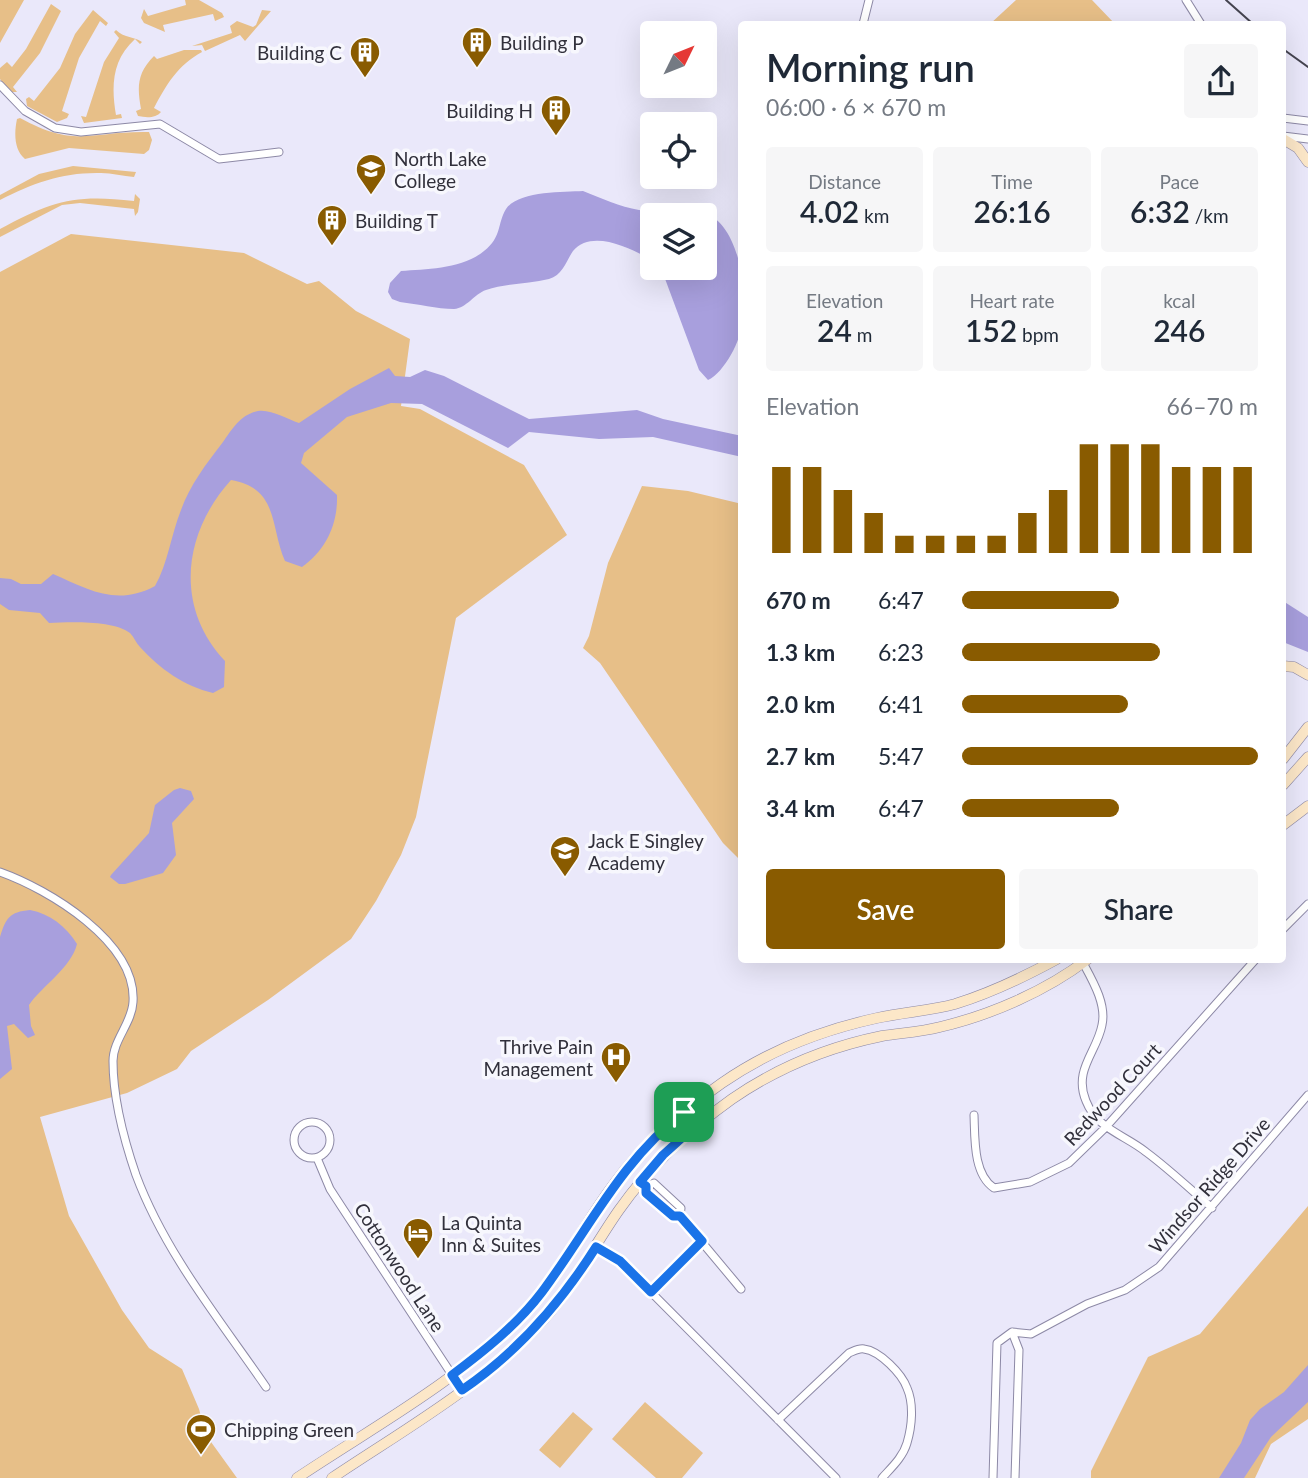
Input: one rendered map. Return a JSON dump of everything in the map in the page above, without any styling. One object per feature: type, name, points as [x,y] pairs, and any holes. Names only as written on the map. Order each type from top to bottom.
[{"type":"main road","points":[[1286,139],[1298,148],[1308,162]]},
{"type":"main road","points":[[1286,666],[1294,667],[1308,675]]},
{"type":"main road","points":[[1286,755],[1308,727]]},
{"type":"main road","points":[[1286,782],[1308,757]]},
{"type":"main road","points":[[1286,823],[1308,806]]},
{"type":"main road","points":[[296,1478],[452,1375],[487,1348],[524,1313],[568,1256],[615,1183],[643,1150],[684,1112],[751,1063],[830,1030],[951,1005],[980,996],[1049,963]]},
{"type":"main road","points":[[332,1478],[497,1365],[544,1320],[575,1281],[596,1247],[663,1155],[695,1126],[750,1087],[810,1057],[845,1045],[937,1028],[976,1017],[1042,988],[1080,963]]},
{"type":"main road","points":[[684,1112],[695,1126]]},
{"type":"street","points":[[864,21],[869,0]]},
{"type":"street","points":[[1186,0],[1199,21]]},
{"type":"street","points":[[0,85],[25,111],[55,128],[81,132],[160,124],[219,159],[279,152]]},
{"type":"street","points":[[1286,118],[1308,121]]},
{"type":"street","points":[[1286,137],[1308,139]]},
{"type":"street","points":[[0,873],[24,880],[74,912],[109,945],[125,967],[133,988],[134,1004],[113,1059],[119,1111],[137,1178],[180,1263],[266,1387]]},
{"type":"street","points":[[1286,926],[1308,904]]},
{"type":"street","points":[[1085,963],[1103,1014],[1102,1026],[1089,1053],[1082,1078],[1083,1090],[1091,1110],[1105,1128],[1144,1150],[1212,1208]]},
{"type":"street","name":"Redwood Court","points":[[974,1115],[979,1168],[985,1182],[994,1188],[1030,1182],[1069,1163],[1105,1128],[1252,963]]},
{"type":"street","name":"Windsor Ridge Drive","points":[[1012,1332],[1031,1334],[1087,1304],[1125,1290],[1159,1267],[1308,1095]]},
{"type":"street","name":"Cottonwood Lane","points":[[306,1123],[318,1123],[329,1135],[329,1147],[317,1158],[300,1153],[295,1142],[298,1130],[306,1123]]},
{"type":"street","name":"Cottonwood Lane","points":[[317,1158],[330,1189],[462,1390]]},
{"type":"street","points":[[680,1216],[673,1216],[646,1193],[643,1184],[654,1183],[681,1208],[680,1216],[741,1289]]},
{"type":"street","points":[[651,1292],[702,1241]]},
{"type":"street","points":[[596,1247],[620,1261],[836,1478]]},
{"type":"street","points":[[993,1478],[997,1343],[1012,1332],[1019,1350],[1015,1478]]},
{"type":"street","points":[[778,1420],[849,1353],[862,1348],[873,1351],[900,1376],[911,1401],[906,1446],[902,1456],[882,1478]]},
{"type":"shaded area","points":[[0,0],[24,0],[0,43]]},
{"type":"shaded area","points":[[185,0],[199,0],[222,13],[224,17],[215,21],[213,14],[163,25],[165,32],[144,23],[141,18],[144,9],[148,16],[186,5]]},
{"type":"shaded area","points":[[1016,0],[1092,0],[1112,21],[993,21]]},
{"type":"shaded area","points":[[51,4],[61,11],[40,53],[13,87],[17,92],[9,92],[0,79],[0,68],[7,62],[12,67],[26,49]]},
{"type":"shaded area","points":[[93,10],[108,23],[106,26],[100,21],[79,58],[62,111],[69,114],[67,118],[57,122],[27,106],[26,99],[29,97],[34,101],[60,68],[75,34]]},
{"type":"shaded area","points":[[262,10],[271,11],[245,41],[240,35],[205,51],[202,45],[192,46],[232,33],[230,26],[237,21],[253,27]]},
{"type":"shaded area","points":[[116,30],[135,39],[127,47],[115,74],[116,115],[121,114],[122,118],[84,123],[81,116],[86,117],[104,62],[119,38],[114,32]]},
{"type":"shaded area","points":[[184,50],[202,52],[179,69],[168,84],[154,108],[161,112],[151,117],[138,116],[136,111],[141,109],[141,74],[148,62],[154,56],[157,59]]},
{"type":"shaded area","points":[[17,119],[69,136],[149,132],[152,140],[149,150],[144,154],[69,148],[25,159],[16,141],[15,130]]},
{"type":"shaded area","points":[[73,166],[136,172],[134,177],[87,173],[61,177],[24,188],[0,200],[0,195],[39,174]]},
{"type":"shaded area","points":[[583,191],[618,205],[640,210],[640,254],[613,243],[591,241],[581,244],[573,251],[561,271],[554,277],[486,290],[459,308],[441,308],[392,299],[388,292],[390,283],[401,271],[455,265],[475,257],[494,241],[506,209],[512,203],[530,196]]},
{"type":"shaded area","points":[[135,194],[140,199],[135,216],[134,209],[80,203],[62,205],[0,237],[0,229],[49,206],[95,198],[134,201]]},
{"type":"shaded area","points":[[717,220],[729,235],[738,259],[738,339],[731,355],[714,376],[708,380],[699,370],[665,280],[717,280]]},
{"type":"shaded area","points":[[71,234],[244,253],[307,284],[319,281],[356,311],[410,339],[401,406],[420,409],[524,465],[567,535],[456,618],[416,817],[401,855],[351,939],[268,1000],[191,1051],[177,1069],[127,1093],[40,1117],[69,1216],[122,1310],[149,1348],[182,1369],[199,1409],[206,1435],[237,1478],[0,1478],[0,272]]},
{"type":"shaded area","points":[[389,368],[395,376],[410,377],[425,370],[444,376],[529,419],[637,410],[663,419],[738,435],[738,456],[653,437],[599,439],[529,432],[508,448],[422,404],[391,403],[347,417],[304,453],[301,463],[337,495],[337,506],[329,536],[318,553],[302,567],[285,561],[265,500],[258,491],[246,484],[231,480],[203,523],[191,570],[192,594],[198,617],[209,640],[225,661],[224,687],[213,693],[192,686],[164,669],[140,647],[130,633],[122,629],[91,623],[49,623],[40,613],[9,610],[0,604],[0,578],[21,584],[41,584],[53,574],[90,590],[115,595],[128,595],[155,586],[189,492],[234,427],[242,419],[258,411],[274,413],[299,423],[350,389]]},
{"type":"shaded area","points":[[642,486],[688,491],[738,503],[738,858],[723,843],[600,663],[583,648],[589,636],[608,563]]},
{"type":"shaded area","points":[[1286,603],[1308,617],[1308,652],[1286,643]]},
{"type":"shaded area","points":[[180,788],[191,791],[194,799],[172,823],[176,855],[163,873],[119,884],[110,877],[149,833],[155,805]]},
{"type":"shaded area","points":[[30,910],[57,922],[77,944],[63,969],[29,1005],[31,1026],[35,1035],[28,1038],[14,1024],[7,1026],[12,1069],[0,1079],[0,937],[9,917],[17,912]]},
{"type":"shaded area","points":[[1308,1206],[1308,1419],[1271,1444],[1255,1478],[1091,1478],[1091,1471],[1148,1357],[1200,1334]]},
{"type":"shaded area","points":[[1308,1365],[1308,1402],[1271,1437],[1244,1478],[1219,1478],[1241,1443],[1250,1420],[1260,1409],[1284,1392]]},
{"type":"shaded area","points":[[645,1402],[703,1453],[682,1478],[656,1478],[612,1439]]},
{"type":"shaded area","points":[[573,1412],[593,1429],[560,1468],[539,1450]]},
{"type":"tram line","points":[[1226,0],[1250,21]]},
{"type":"tram line","points":[[1286,51],[1308,67]]},
{"type":"place","name":"Building P","points":[[477,69]]},
{"type":"place","name":"Building C","points":[[365,79]]},
{"type":"place","name":"Building H","points":[[556,137]]},
{"type":"place","name":"North Lake College","points":[[371,196]]},
{"type":"place","name":"Building T","points":[[332,247]]},
{"type":"place","name":"Jack E Singley Academy","points":[[565,878]]},
{"type":"place","name":"Thrive Pain Management","points":[[616,1084]]},
{"type":"place","name":"La Quinta Inn & Suites","points":[[418,1260]]},
{"type":"place","name":"Chipping Green","points":[[201,1456]]},
{"type":"route","points":[[684,1112],[695,1126],[663,1155],[640,1182],[646,1186],[646,1193],[673,1216],[680,1216],[702,1241],[651,1292],[620,1261],[596,1247],[575,1281],[544,1320],[497,1365],[462,1390],[452,1375],[487,1348],[524,1313],[568,1256],[615,1183],[643,1150],[684,1112]]}]
